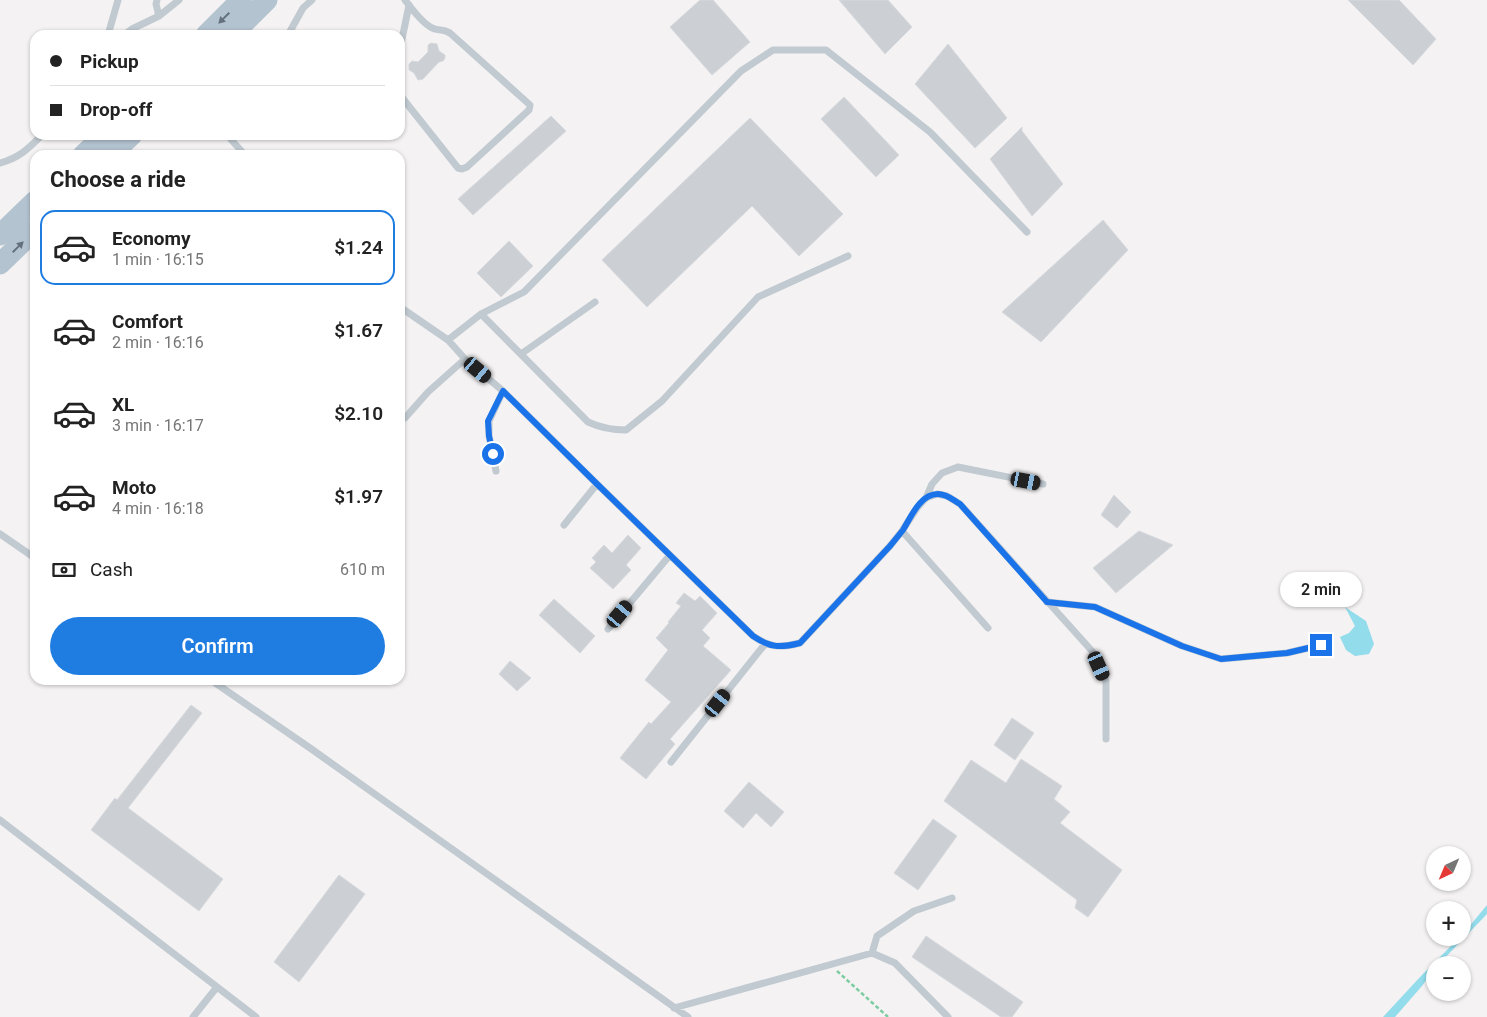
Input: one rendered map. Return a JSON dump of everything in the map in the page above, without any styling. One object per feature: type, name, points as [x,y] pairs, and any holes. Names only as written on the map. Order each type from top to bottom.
[{"type":"main road","points":[[211,30],[241,0]]},
{"type":"main road","points":[[237,30],[267,0]]},
{"type":"main road","points":[[88,150],[99,140]]},
{"type":"main road","points":[[116,150],[127,140]]},
{"type":"main road","points":[[0,235],[30,206]]},
{"type":"main road","points":[[0,264],[30,235]]},
{"type":"lane","points":[[109,30],[118,0]]},
{"type":"lane","points":[[157,0],[159,16]]},
{"type":"lane","points":[[131,30],[159,16],[179,0]]},
{"type":"lane","points":[[291,30],[303,8],[312,0]]},
{"type":"lane","points":[[403,30],[407,3]]},
{"type":"lane","points":[[405,102],[458,168],[462,169],[467,167],[529,110],[530,104],[450,33],[428,26],[407,3]]},
{"type":"lane","points":[[448,340],[481,314],[524,292],[741,71],[773,50],[826,50],[930,132],[1028,232]]},
{"type":"lane","points":[[0,163],[14,159],[37,140]]},
{"type":"lane","points":[[232,140],[240,150]]},
{"type":"lane","points":[[481,314],[588,422],[613,430],[626,430],[662,401],[758,298],[848,256]]},
{"type":"lane","points":[[521,354],[595,302]]},
{"type":"lane","points":[[405,310],[448,340],[465,359],[503,391],[753,636],[765,644],[782,647],[800,643],[902,531],[926,498],[932,484],[942,473],[958,466],[1043,484]]},
{"type":"lane","points":[[405,418],[428,392],[465,359]]},
{"type":"lane","points":[[496,471],[488,421],[503,391]]},
{"type":"lane","points":[[564,525],[597,484]]},
{"type":"lane","points":[[926,498],[937,494],[947,496],[960,504],[1092,651],[1106,682],[1106,739]]},
{"type":"lane","points":[[902,531],[988,628]]},
{"type":"lane","points":[[0,534],[30,555]]},
{"type":"lane","points":[[608,629],[670,555]]},
{"type":"lane","points":[[1047,602],[1095,607],[1182,646],[1221,659],[1287,653],[1321,645]]},
{"type":"lane","points":[[671,762],[765,644]]},
{"type":"lane","points":[[218,685],[688,1017]]},
{"type":"lane","points":[[0,820],[256,1017]]},
{"type":"lane","points":[[872,953],[877,936],[914,911],[952,898]]},
{"type":"lane","points":[[674,1008],[872,953],[895,963],[948,1017]]},
{"type":"lane","points":[[193,1017],[217,987]]},
{"type":"path","points":[[830,966],[888,1017]]},
{"type":"water","points":[[1345,607],[1366,621],[1374,644],[1369,654],[1355,656],[1346,650],[1340,637],[1349,633],[1355,626]]},
{"type":"water","points":[[1487,905],[1487,914],[1471,931],[1471,924]]},
{"type":"water","points":[[1451,946],[1456,946],[1447,956],[1441,956]]},
{"type":"water","points":[[1426,971],[1426,980],[1395,1017],[1383,1017]]},
{"type":"building","points":[[700,0],[713,0],[750,42],[712,75],[670,27]]},
{"type":"building","points":[[839,0],[888,0],[912,27],[885,54]]},
{"type":"building","points":[[1348,0],[1399,0],[1436,39],[1413,65]]},
{"type":"building","points":[[431,43],[437,44],[439,51],[445,55],[445,58],[423,79],[418,80],[414,73],[409,70],[409,64],[412,61],[418,62],[428,52],[428,45]]},
{"type":"building","points":[[948,44],[1007,118],[975,148],[915,84]]},
{"type":"building","points":[[844,97],[899,155],[876,177],[821,119]]},
{"type":"building","points":[[551,116],[566,131],[473,215],[458,199]]},
{"type":"building","points":[[750,118],[843,214],[799,256],[752,206],[647,307],[602,260]]},
{"type":"building","points":[[1022,127],[1022,131],[1063,184],[1032,216],[990,159]]},
{"type":"building","points":[[1103,220],[1128,250],[1041,342],[1002,312]]},
{"type":"building","points":[[509,241],[533,266],[501,297],[477,273]]},
{"type":"building","points":[[1114,495],[1131,512],[1117,528],[1101,515]]},
{"type":"building","points":[[1139,531],[1173,545],[1116,593],[1093,568]]},
{"type":"building","points":[[628,535],[641,548],[626,565],[631,570],[613,589],[590,568],[596,562],[592,558],[604,545],[612,553]]},
{"type":"building","points":[[684,593],[695,601],[700,596],[717,613],[702,630],[710,638],[703,646],[731,670],[670,739],[675,744],[646,779],[620,758],[649,722],[651,724],[671,702],[645,680],[668,650],[656,638],[681,606],[676,603]]},
{"type":"building","points":[[554,599],[595,636],[580,653],[539,615]]},
{"type":"building","points":[[510,661],[531,678],[517,691],[499,674]]},
{"type":"building","points":[[191,705],[202,713],[128,808],[223,879],[199,911],[91,830],[115,798],[117,800]]},
{"type":"building","points":[[1012,718],[1034,733],[1015,760],[994,745]]},
{"type":"building","points":[[1021,759],[1062,786],[1054,799],[1070,812],[1060,823],[1122,870],[1088,917],[1075,908],[1077,900],[944,801],[971,760],[1006,783]]},
{"type":"building","points":[[749,782],[784,812],[771,827],[756,813],[743,828],[724,811]]},
{"type":"building","points":[[933,819],[957,836],[918,890],[894,873]]},
{"type":"building","points":[[339,875],[365,894],[299,982],[274,962]]},
{"type":"building","points":[[926,936],[1023,1002],[1012,1017],[1001,1017],[912,957]]},
{"type":"route","points":[[493,454],[488,421],[503,391],[753,636],[765,644],[782,647],[800,643],[890,546],[926,498],[937,494],[947,496],[960,504],[1047,602],[1095,607],[1182,646],[1221,659],[1287,653],[1321,645]]}]
